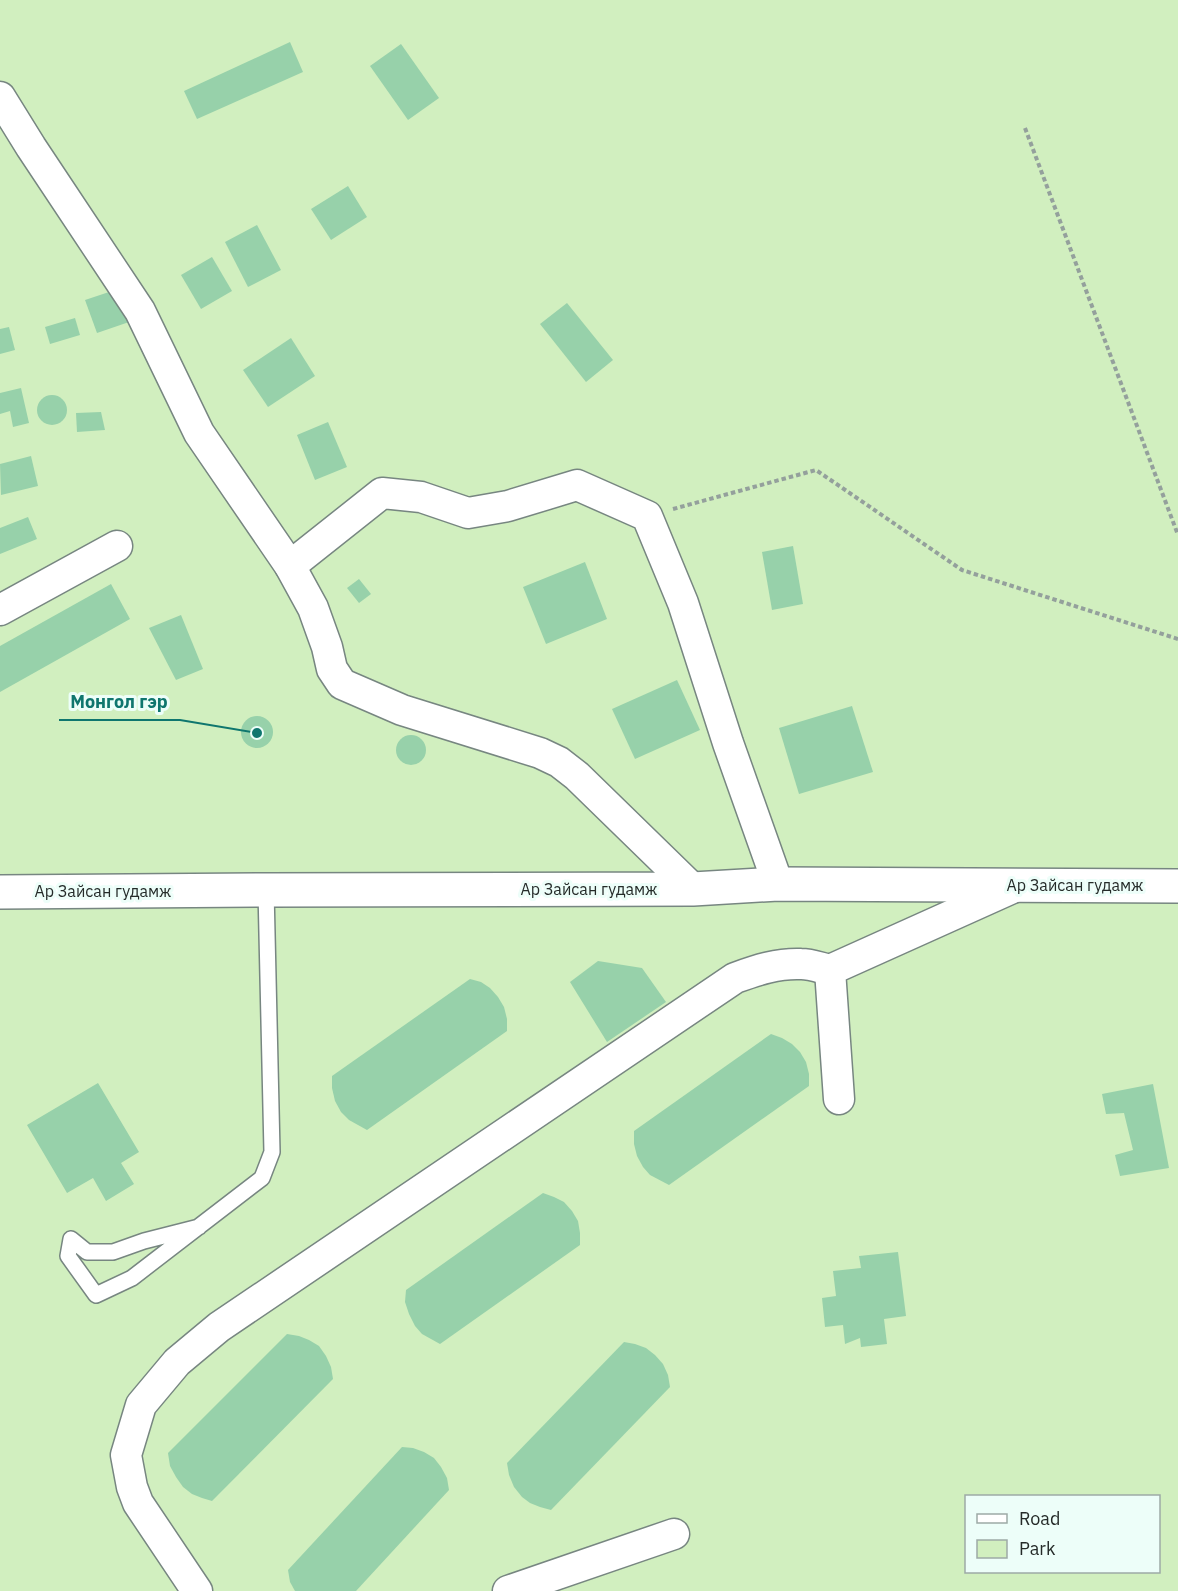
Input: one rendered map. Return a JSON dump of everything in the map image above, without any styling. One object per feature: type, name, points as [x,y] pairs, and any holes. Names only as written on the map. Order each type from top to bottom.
[{"type":"street","points":[[0,97],[140,311],[199,433],[290,566],[313,608],[332,669],[342,684],[402,710],[540,753],[560,762],[693,889]]},
{"type":"street","points":[[290,566],[382,494],[421,497],[468,513],[508,506],[577,485],[646,516],[682,603],[778,884]]},
{"type":"street","points":[[0,610],[117,546]]},
{"type":"street","name":"Ар Зайсан гудамж","points":[[0,892],[693,889],[778,884],[1178,886]]},
{"type":"street","points":[[197,1591],[138,1503],[132,1487],[126,1455],[141,1405],[177,1362],[219,1328],[735,978],[763,968],[786,965],[804,964],[830,970],[1019,885]]},
{"type":"street","points":[[830,970],[839,1100]]},
{"type":"street","points":[[508,1591],[674,1534]]},
{"type":"lane","points":[[199,1227],[144,1241],[113,1252],[87,1252],[71,1239],[68,1256],[96,1295],[132,1278],[199,1227],[262,1178],[272,1152],[266,890]]},
{"type":"path","points":[[1025,128],[1178,535]]},
{"type":"path","points":[[646,516],[816,470],[962,570],[1178,639]]},
{"type":"green space","points":[[0,0],[1178,0],[1178,1591],[0,1591]]},
{"type":"building","points":[[290,42],[303,72],[197,119],[184,91]]},
{"type":"building","points":[[401,44],[439,98],[408,120],[370,66]]},
{"type":"building","points":[[348,186],[367,217],[331,240],[311,209]]},
{"type":"building","points":[[257,225],[281,270],[248,287],[225,242]]},
{"type":"building","points":[[212,257],[232,291],[201,309],[181,275]]},
{"type":"building","points":[[121,288],[132,321],[97,333],[85,300]]},
{"type":"building","points":[[567,303],[613,360],[586,382],[540,324]]},
{"type":"building","points":[[75,318],[80,335],[50,344],[45,327]]},
{"type":"building","points":[[9,327],[15,350],[0,354],[0,329]]},
{"type":"building","points":[[291,338],[315,376],[268,407],[243,370]]},
{"type":"building","points":[[21,388],[29,423],[13,427],[10,411],[0,414],[0,393]]},
{"type":"building","points":[[52,395],[58,396],[66,404],[66,416],[58,424],[52,425],[46,424],[38,416],[37,410],[38,404],[46,396]]},
{"type":"building","points":[[101,412],[105,430],[77,432],[76,413]]},
{"type":"building","points":[[328,422],[347,467],[315,480],[297,435]]},
{"type":"building","points":[[31,456],[38,486],[1,495],[0,464]]},
{"type":"building","points":[[28,517],[37,539],[0,554],[0,528]]},
{"type":"building","points":[[793,546],[803,604],[772,610],[762,552]]},
{"type":"building","points":[[585,562],[607,619],[546,644],[523,587]]},
{"type":"building","points":[[359,579],[371,594],[359,603],[347,588]]},
{"type":"building","points":[[111,584],[130,619],[0,692],[0,646]]},
{"type":"building","points":[[181,615],[203,669],[176,680],[149,628]]},
{"type":"building","points":[[677,680],[700,730],[635,759],[612,709]]},
{"type":"building","points":[[852,706],[873,772],[799,794],[779,728]]},
{"type":"building","points":[[257,716],[268,721],[273,732],[268,743],[257,748],[246,743],[241,732],[246,721]]},
{"type":"building","points":[[411,735],[421,740],[426,750],[421,760],[411,765],[401,760],[396,750],[401,740]]},
{"type":"building","points":[[598,961],[642,968],[666,1002],[607,1042],[570,982]]},
{"type":"building","points":[[470,979],[481,982],[498,997],[504,1007],[507,1031],[367,1130],[349,1120],[335,1101],[332,1076]]},
{"type":"building","points":[[771,1034],[792,1044],[800,1052],[806,1062],[809,1086],[669,1185],[650,1175],[637,1156],[634,1131]]},
{"type":"building","points":[[98,1083],[139,1152],[121,1163],[134,1184],[106,1201],[93,1178],[67,1193],[27,1125]]},
{"type":"building","points":[[1153,1084],[1169,1168],[1120,1176],[1115,1155],[1133,1150],[1124,1113],[1106,1114],[1102,1094]]},
{"type":"building","points":[[543,1193],[564,1202],[572,1211],[578,1221],[580,1245],[440,1344],[422,1334],[409,1314],[405,1302],[406,1290]]},
{"type":"building","points":[[898,1252],[906,1316],[884,1319],[887,1344],[861,1347],[860,1338],[845,1344],[843,1325],[825,1327],[822,1298],[836,1296],[833,1271],[861,1268],[859,1256]]},
{"type":"building","points":[[287,1334],[299,1336],[319,1346],[331,1367],[333,1379],[212,1501],[192,1494],[176,1477],[170,1466],[168,1453]]},
{"type":"building","points":[[624,1342],[646,1348],[655,1355],[663,1364],[670,1387],[551,1510],[530,1503],[514,1487],[507,1463]]},
{"type":"building","points":[[402,1447],[413,1448],[434,1458],[447,1478],[449,1490],[356,1591],[295,1591],[290,1582],[288,1570]]},
{"type":"place","name":"Монгол гэр","points":[[257,733]]}]
